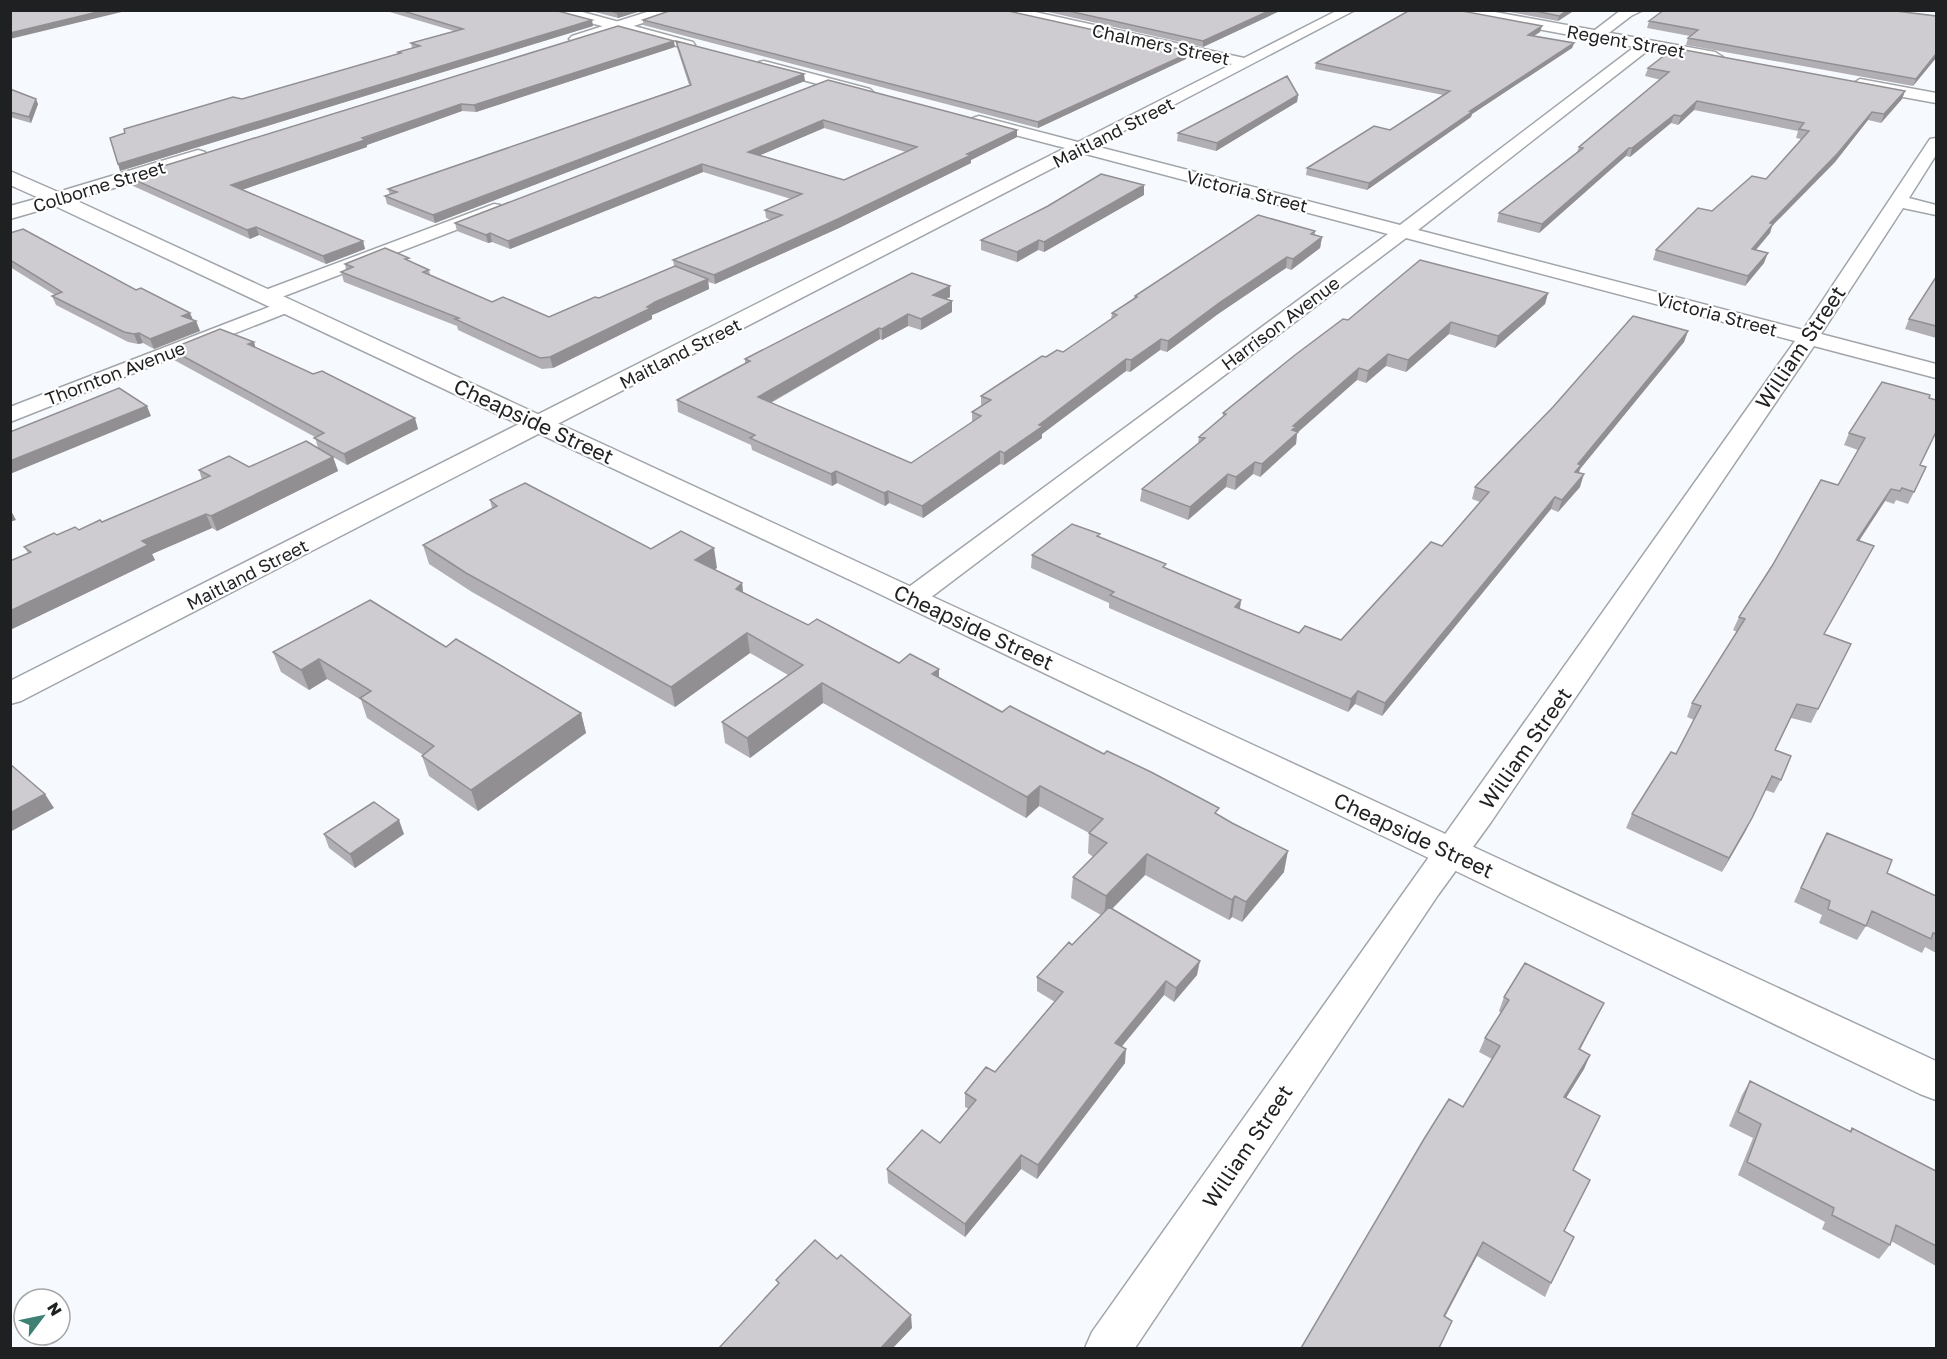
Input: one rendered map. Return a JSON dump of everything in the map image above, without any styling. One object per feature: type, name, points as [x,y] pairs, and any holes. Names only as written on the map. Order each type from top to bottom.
[{"type":"street","points":[[558,10],[702,48]]},
{"type":"street","points":[[556,46],[670,10]]},
{"type":"street","name":"Chalmers Street","points":[[1005,10],[1247,63]]},
{"type":"street","name":"Maitland Street","points":[[10,694],[1349,10]]},
{"type":"street","name":"Regent Street","points":[[1457,10],[1728,60]]},
{"type":"street","points":[[1596,36],[1626,14],[1637,10]]},
{"type":"street","name":"Harrison Avenue","points":[[912,598],[1403,231],[1646,45]]},
{"type":"street","points":[[747,60],[883,96]]},
{"type":"street","points":[[800,92],[826,81]]},
{"type":"street","points":[[1844,81],[1936,98]]},
{"type":"street","name":"Victoria Street","points":[[964,117],[1936,371]]},
{"type":"street","name":"William Street","points":[[1108,1348],[1426,886],[1808,338],[1936,143]]},
{"type":"street","name":"Colborne Street","points":[[10,213],[214,151]]},
{"type":"street","name":"Cheapside Street","points":[[10,177],[912,598],[1936,1081]]},
{"type":"street","points":[[1896,201],[1936,210]]},
{"type":"street","name":"Thornton Avenue","points":[[10,415],[512,202]]},
{"type":"building","points":[[10,10],[106,10],[10,33]]},
{"type":"building","points":[[400,10],[554,10],[592,20],[118,164],[110,138],[125,133],[124,129],[233,97],[242,99],[401,53],[398,52],[420,46],[411,43],[463,29]]},
{"type":"building","points":[[607,10],[625,10],[617,13]]},
{"type":"building","points":[[672,10],[1004,10],[1184,50],[1180,52],[1187,54],[1038,122],[643,20]]},
{"type":"building","points":[[1064,10],[1271,10],[1203,41]]},
{"type":"building","points":[[1410,10],[1457,10],[1542,26],[1528,35],[1574,43],[1470,111],[1473,111],[1369,183],[1307,168],[1374,126],[1390,130],[1450,91],[1316,63]]},
{"type":"building","points":[[1530,10],[1568,10],[1559,16]]},
{"type":"building","points":[[1664,10],[1888,10],[1936,16],[1936,54],[1916,79],[1688,38],[1698,30],[1649,21]]},
{"type":"building","points":[[618,26],[674,41],[474,105],[461,104],[362,138],[365,140],[231,185],[363,241],[323,256],[256,227],[247,230],[128,177]]},
{"type":"building","points":[[676,41],[804,74],[433,215],[385,196],[397,192],[388,189],[691,85]]},
{"type":"building","points":[[1674,48],[1905,91],[1884,114],[1872,112],[1838,153],[1770,223],[1773,224],[1752,249],[1768,253],[1748,276],[1656,250],[1698,208],[1712,211],[1752,176],[1766,179],[1809,131],[1799,129],[1804,123],[1697,101],[1681,116],[1674,115],[1629,148],[1542,224],[1499,213],[1583,148],[1579,147],[1669,72],[1648,68]]},
{"type":"building","points":[[1287,76],[1298,95],[1217,143],[1178,133]]},
{"type":"building","points":[[828,80],[1017,130],[967,154],[971,155],[838,219],[714,275],[673,260],[782,215],[765,210],[802,194],[702,164],[508,241],[455,223]],"holes":[[[823,120],[917,147],[844,180],[748,152]]]},
{"type":"building","points":[[10,89],[36,99],[29,117],[10,112]]},
{"type":"building","points":[[1101,174],[1144,185],[1044,242],[1039,240],[1017,252],[981,240],[1048,206]]},
{"type":"building","points":[[1258,215],[1315,231],[1311,234],[1322,237],[1293,259],[1287,257],[1168,341],[1161,339],[1131,360],[1126,359],[1039,425],[1043,426],[1004,453],[1000,451],[922,506],[888,491],[884,493],[836,471],[831,474],[750,438],[755,435],[677,400],[750,361],[745,359],[912,273],[950,286],[933,295],[952,301],[921,319],[908,314],[882,329],[879,328],[758,397],[911,463],[981,416],[972,412],[991,400],[981,396],[1042,356],[1046,357],[1057,350],[1063,352],[1117,315],[1112,313],[1137,297],[1135,296]]},
{"type":"building","points":[[23,229],[136,290],[141,288],[190,313],[182,316],[196,321],[150,339],[139,333],[124,332],[52,296],[62,292],[10,260],[10,233]]},
{"type":"building","points":[[385,248],[429,270],[423,272],[492,302],[503,297],[549,317],[675,266],[708,279],[655,302],[647,307],[651,308],[550,357],[540,358],[455,319],[459,318],[341,272],[353,267],[345,264]]},
{"type":"building","points":[[1420,260],[1548,293],[1498,336],[1451,322],[1408,360],[1388,354],[1368,371],[1359,368],[1293,426],[1296,427],[1292,430],[1298,432],[1262,464],[1255,462],[1236,477],[1228,474],[1190,507],[1142,489],[1205,438],[1199,437],[1226,414],[1223,413],[1343,319],[1348,320]]},
{"type":"building","points":[[1936,277],[1936,326],[1909,319]]},
{"type":"building","points":[[1633,316],[1688,331],[1578,464],[1581,465],[1575,472],[1584,474],[1562,500],[1555,497],[1385,703],[1358,691],[1351,699],[1110,595],[1114,592],[1032,555],[1072,524],[1100,534],[1097,536],[1166,564],[1163,567],[1241,600],[1235,607],[1299,633],[1305,626],[1341,640],[1431,542],[1442,546],[1489,492],[1475,487],[1553,407]]},
{"type":"building","points":[[220,329],[254,342],[248,344],[313,374],[322,371],[415,418],[344,454],[314,438],[324,433],[170,349]]},
{"type":"building","points":[[1882,382],[1930,395],[1929,398],[1936,400],[1936,432],[1920,465],[1926,467],[1914,492],[1902,488],[1900,491],[1891,489],[1857,540],[1874,546],[1824,634],[1851,644],[1818,709],[1797,704],[1775,750],[1791,756],[1781,780],[1772,776],[1729,858],[1632,814],[1671,752],[1676,754],[1701,706],[1692,703],[1745,619],[1739,617],[1772,566],[1821,480],[1838,485],[1865,438],[1849,433]]},
{"type":"building","points":[[119,388],[147,406],[10,461],[10,432]]},
{"type":"building","points":[[306,441],[333,457],[211,516],[206,514],[142,541],[148,545],[10,611],[10,561],[31,552],[24,547],[54,533],[57,535],[75,527],[79,530],[100,520],[102,522],[210,476],[199,470],[229,456],[249,467]]},
{"type":"building","points":[[525,483],[651,549],[681,531],[714,548],[695,560],[742,583],[736,589],[808,625],[817,619],[899,663],[910,654],[939,669],[932,674],[1002,712],[1010,706],[1104,754],[1107,751],[1151,772],[1219,808],[1215,813],[1232,823],[1288,851],[1246,902],[1235,896],[1232,900],[1147,854],[1106,896],[1073,877],[1107,843],[1089,833],[1103,819],[1040,786],[1027,797],[822,683],[747,738],[722,722],[803,665],[747,633],[671,687],[466,573],[423,545],[497,506],[490,500]]},
{"type":"building","points":[[370,600],[446,647],[456,639],[581,713],[471,790],[422,756],[434,746],[360,698],[371,691],[319,659],[301,670],[273,652]]},
{"type":"building","points":[[10,764],[45,794],[10,813]]},
{"type":"building","points":[[374,802],[399,820],[350,854],[324,834]]},
{"type":"building","points":[[1827,833],[1892,860],[1887,873],[1936,896],[1936,934],[1933,933],[1931,939],[1872,911],[1866,926],[1828,909],[1830,901],[1801,888]]},
{"type":"building","points":[[1109,907],[1200,961],[1176,988],[1166,981],[1115,1043],[1126,1049],[1038,1165],[1021,1155],[965,1224],[887,1169],[922,1130],[940,1143],[976,1100],[965,1093],[986,1067],[995,1072],[1063,992],[1037,977],[1069,942],[1072,945]]},
{"type":"building","points":[[1525,963],[1604,1003],[1579,1049],[1590,1055],[1564,1097],[1600,1116],[1573,1170],[1590,1180],[1564,1231],[1574,1237],[1551,1283],[1483,1242],[1444,1316],[1452,1321],[1439,1348],[1301,1348],[1449,1099],[1463,1107],[1500,1046],[1485,1038],[1509,1000],[1504,997]]},
{"type":"building","points":[[1750,1081],[1851,1132],[1852,1128],[1936,1171],[1936,1246],[1896,1225],[1890,1245],[1832,1215],[1834,1208],[1747,1162],[1761,1124],[1738,1112]]},
{"type":"building","points":[[815,1240],[837,1259],[841,1255],[911,1315],[881,1348],[719,1348],[779,1283],[776,1280]]}]
